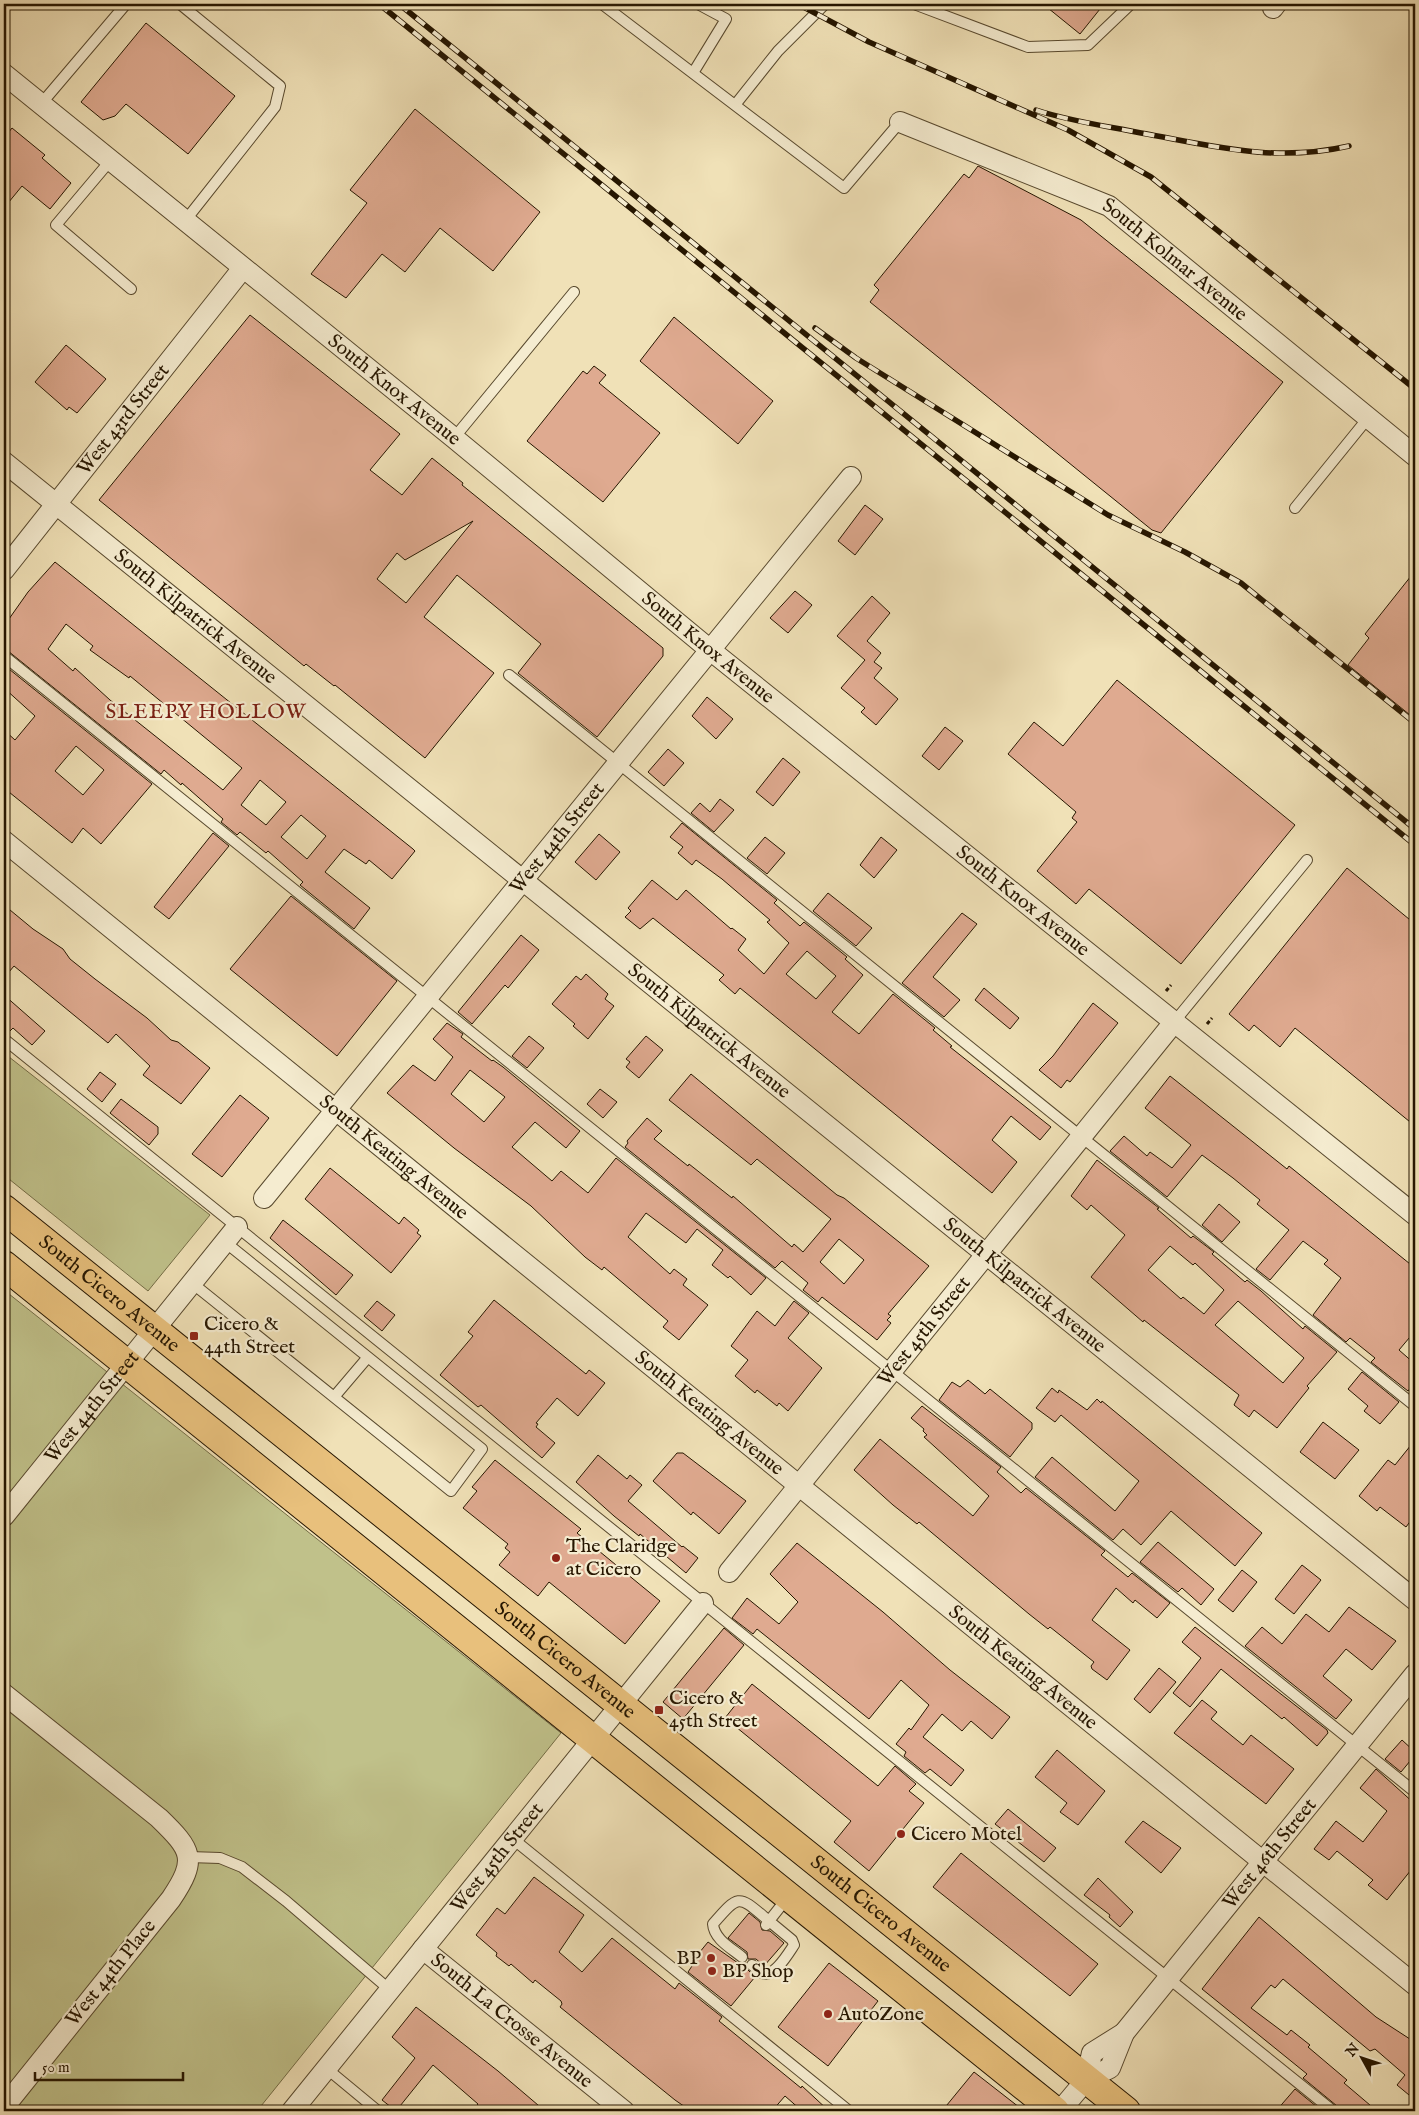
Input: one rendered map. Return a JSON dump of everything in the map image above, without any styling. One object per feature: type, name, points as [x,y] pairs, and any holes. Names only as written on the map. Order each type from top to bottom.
[{"type":"main road","name":"South Cicero Avenue","points":[[4,1209],[1126,2111]]},
{"type":"main road","points":[[4,1265],[1055,2111]]},
{"type":"street","name":"South Knox Avenue","points":[[4,74],[454,438],[709,649],[1415,1215]]},
{"type":"street","name":"South Kolmar Avenue","points":[[900,122],[1108,206],[1415,456]]},
{"type":"street","name":"West 43rd Street","points":[[4,570],[243,268]]},
{"type":"street","name":"South Kilpatrick Avenue","points":[[4,462],[1415,1600]]},
{"type":"street","name":"West 44th Street","points":[[264,1198],[850,477]]},
{"type":"street","name":"South Keating Avenue","points":[[4,841],[1415,1985]]},
{"type":"street","name":"West 45th Street","points":[[729,1572],[1175,1021]]},
{"type":"street","name":"West 44th Street","points":[[4,1516],[231,1234]]},
{"type":"street","name":"West 45th Street","points":[[292,2111],[703,1603]]},
{"type":"street","name":"West 46th Street","points":[[1060,2111],[1086,2080],[1092,2053],[1124,2033],[1415,1674]]},
{"type":"street","points":[[4,1694],[159,1818],[181,1839],[189,1857]]},
{"type":"street","name":"West 44th Place","points":[[4,2107],[171,1899],[184,1880],[189,1857]]},
{"type":"street","name":"South La Crosse Avenue","points":[[423,1949],[624,2111]]},
{"type":"lane","points":[[41,104],[126,4]]},
{"type":"lane","points":[[180,4],[280,86],[275,107],[185,221]]},
{"type":"lane","points":[[602,4],[844,188],[900,122]]},
{"type":"lane","points":[[693,73],[726,19],[698,4]]},
{"type":"lane","points":[[735,105],[778,51],[826,4]]},
{"type":"lane","points":[[914,4],[1028,47],[1088,45],[1131,4]]},
{"type":"lane","points":[[110,161],[56,225],[131,289]]},
{"type":"lane","points":[[454,438],[574,292]]},
{"type":"lane","points":[[1295,508],[1368,418]]},
{"type":"lane","points":[[4,656],[428,995],[1415,1792]]},
{"type":"lane","points":[[509,675],[1415,1406]]},
{"type":"lane","points":[[1175,1021],[1308,860]]},
{"type":"lane","points":[[4,1039],[231,1234],[368,1357],[482,1449],[451,1491],[192,1283]]},
{"type":"lane","points":[[231,1234],[703,1603],[1333,2111]]},
{"type":"lane","points":[[334,1397],[368,1357]]},
{"type":"lane","points":[[513,1839],[849,2111]]},
{"type":"lane","points":[[189,1857],[220,1858],[242,1867],[286,1901],[390,1990]]},
{"type":"lane","points":[[767,1923],[789,1897]]},
{"type":"lane","points":[[742,1957],[714,1931],[713,1924],[733,1901],[746,1902],[767,1923],[792,1940],[794,1945],[774,1971],[768,1974],[761,1973],[753,1966],[762,1959]]},
{"type":"lane","points":[[726,1944],[733,1935]]},
{"type":"lane","points":[[326,2068],[378,2111]]},
{"type":"green space","points":[[4,1053],[210,1215],[148,1291],[4,1175]]},
{"type":"green space","points":[[4,1290],[561,1733],[257,2111],[4,2111]]},
{"type":"building","points":[[1043,4],[1104,4],[1080,34]]},
{"type":"building","points":[[146,23],[235,96],[188,154],[126,104],[115,116],[103,120],[81,102]]},
{"type":"building","points":[[415,109],[540,212],[493,271],[440,228],[405,272],[382,254],[346,298],[311,274],[367,203],[350,190]]},
{"type":"building","points":[[12,128],[45,155],[42,158],[71,183],[50,209],[22,186],[4,208],[4,138]]},
{"type":"building","points":[[978,166],[1081,220],[1283,382],[1161,533],[1152,530],[870,302],[879,290],[874,285],[964,174],[969,178]]},
{"type":"building","points":[[250,315],[400,434],[370,470],[402,495],[432,458],[463,483],[462,485],[663,648],[663,656],[597,737],[518,673],[541,644],[457,575],[424,617],[494,673],[425,758],[335,685],[306,664],[304,666],[99,500]],"holes":[[[473,521],[406,603],[377,579],[397,553],[405,560]]]},
{"type":"building","points":[[674,317],[773,401],[738,444],[640,361]]},
{"type":"building","points":[[66,345],[106,379],[77,413],[69,407],[67,410],[35,382]]},
{"type":"building","points":[[594,366],[606,375],[599,383],[660,433],[603,502],[527,441],[583,371],[587,374]]},
{"type":"building","points":[[865,505],[883,519],[855,555],[838,541]]},
{"type":"building","points":[[55,562],[415,851],[392,879],[369,860],[366,864],[344,849],[325,872],[370,908],[354,929],[300,885],[303,882],[268,851],[266,853],[240,832],[237,835],[221,822],[223,819],[182,783],[181,785],[164,770],[161,774],[4,649],[4,626],[28,592]],"holes":[[[66,624],[93,646],[90,650],[129,678],[130,676],[242,768],[223,790],[110,700],[75,668],[73,671],[48,649]],[[260,780],[286,802],[266,825],[241,805]],[[301,815],[326,836],[307,859],[281,837]]]},
{"type":"building","points":[[1415,571],[1415,719],[1348,665],[1369,638],[1365,634]]},
{"type":"building","points":[[795,591],[812,605],[788,633],[770,618]]},
{"type":"building","points":[[872,596],[890,613],[867,641],[881,653],[874,662],[882,668],[874,678],[898,699],[876,725],[861,712],[865,708],[841,688],[865,660],[837,636]]},
{"type":"building","points":[[4,665],[152,784],[101,844],[83,828],[72,843],[4,788],[4,730],[15,740],[35,716],[4,688]],"holes":[[[76,746],[104,770],[83,795],[55,771]]]},
{"type":"building","points":[[1117,680],[1295,825],[1181,964],[1089,889],[1076,904],[1037,871],[1077,822],[1072,818],[1076,812],[1008,754],[1034,722],[1063,746]]},
{"type":"building","points":[[707,697],[733,719],[716,739],[692,716]]},
{"type":"building","points":[[945,727],[963,741],[939,770],[922,756]]},
{"type":"building","points":[[668,749],[684,763],[664,786],[648,772]]},
{"type":"building","points":[[783,758],[800,772],[773,806],[756,792]]},
{"type":"building","points":[[720,799],[734,810],[714,832],[691,813],[700,803],[710,812]]},
{"type":"building","points":[[682,823],[777,900],[774,903],[800,926],[804,922],[847,957],[845,959],[863,975],[832,1012],[859,1034],[893,994],[935,1028],[933,1030],[952,1046],[950,1047],[1051,1127],[1040,1140],[1011,1116],[992,1140],[1017,1162],[992,1193],[740,988],[735,994],[719,980],[724,975],[653,918],[640,929],[625,917],[631,911],[628,908],[652,880],[677,900],[686,890],[731,929],[746,939],[738,950],[764,974],[789,943],[767,922],[770,920],[722,879],[696,860],[692,865],[678,853],[683,847],[670,837]],"holes":[[[807,951],[836,976],[816,999],[786,974]]]},
{"type":"building","points":[[213,833],[229,846],[169,919],[154,907]]},
{"type":"building","points":[[599,834],[620,852],[596,880],[575,862]]},
{"type":"building","points":[[765,837],[785,853],[767,874],[747,858]]},
{"type":"building","points":[[881,837],[897,850],[874,878],[860,865]]},
{"type":"building","points":[[1347,868],[1415,924],[1415,1126],[1295,1028],[1280,1047],[1254,1025],[1249,1031],[1229,1014]]},
{"type":"building","points":[[828,893],[872,928],[856,946],[813,911]]},
{"type":"building","points":[[291,896],[397,981],[337,1056],[230,969]]},
{"type":"building","points":[[4,905],[33,929],[63,949],[70,959],[147,1018],[171,1040],[178,1042],[210,1068],[181,1104],[143,1075],[150,1066],[116,1034],[108,1043],[14,966],[4,978]]},
{"type":"building","points":[[962,913],[977,924],[933,977],[960,1000],[944,1017],[902,983]]},
{"type":"building","points":[[521,935],[539,950],[508,988],[505,985],[472,1024],[458,1012]]},
{"type":"building","points":[[586,974],[608,994],[605,999],[614,1006],[588,1039],[573,1026],[575,1024],[552,1004],[576,976],[581,980]]},
{"type":"building","points":[[984,988],[1019,1018],[1010,1029],[975,1000]]},
{"type":"building","points":[[4,995],[45,1031],[32,1045],[13,1028],[8,1033],[4,1032]]},
{"type":"building","points":[[1093,1003],[1118,1023],[1070,1082],[1067,1080],[1061,1088],[1039,1070],[1053,1056]]},
{"type":"building","points":[[447,1023],[463,1034],[461,1037],[492,1061],[503,1067],[580,1131],[566,1148],[535,1122],[512,1147],[552,1181],[561,1171],[588,1193],[616,1158],[766,1278],[751,1295],[730,1276],[728,1278],[712,1265],[723,1250],[697,1229],[686,1243],[646,1213],[628,1237],[670,1274],[674,1269],[687,1279],[683,1285],[708,1305],[679,1340],[663,1327],[668,1321],[604,1267],[602,1270],[585,1257],[531,1206],[454,1148],[387,1093],[413,1065],[435,1081],[453,1057],[433,1039]],"holes":[[[470,1070],[505,1097],[484,1122],[451,1094]]]},
{"type":"building","points":[[529,1036],[544,1048],[527,1068],[512,1056]]},
{"type":"building","points":[[646,1036],[663,1050],[639,1078],[626,1067],[630,1062],[626,1059]]},
{"type":"building","points":[[100,1072],[116,1084],[102,1102],[87,1089]]},
{"type":"building","points":[[691,1074],[837,1195],[844,1198],[929,1266],[888,1314],[891,1316],[887,1320],[891,1323],[877,1340],[822,1297],[818,1302],[803,1290],[808,1283],[782,1261],[775,1268],[625,1147],[628,1143],[627,1141],[647,1118],[662,1131],[654,1139],[732,1198],[733,1196],[792,1247],[794,1244],[803,1252],[831,1219],[757,1159],[751,1165],[669,1100]],"holes":[[[839,1239],[864,1260],[844,1284],[820,1262]]]},
{"type":"building","points":[[1170,1076],[1287,1169],[1289,1166],[1415,1268],[1415,1331],[1399,1350],[1415,1364],[1415,1382],[1408,1391],[1371,1362],[1375,1358],[1350,1338],[1346,1342],[1313,1315],[1341,1278],[1324,1264],[1328,1260],[1303,1241],[1270,1280],[1256,1269],[1289,1230],[1257,1204],[1260,1200],[1233,1178],[1202,1155],[1167,1197],[1110,1151],[1124,1136],[1147,1156],[1150,1152],[1172,1168],[1191,1145],[1145,1108]]},
{"type":"building","points":[[600,1089],[617,1102],[603,1118],[587,1104]]},
{"type":"building","points":[[240,1095],[269,1118],[222,1177],[192,1154]]},
{"type":"building","points":[[121,1099],[158,1127],[158,1134],[149,1145],[110,1113]]},
{"type":"building","points":[[1097,1160],[1159,1208],[1157,1209],[1191,1238],[1193,1236],[1214,1252],[1212,1254],[1245,1282],[1247,1280],[1261,1291],[1303,1329],[1305,1326],[1337,1352],[1307,1386],[1309,1388],[1277,1428],[1254,1410],[1249,1417],[1234,1405],[1239,1395],[1144,1320],[1143,1322],[1091,1277],[1125,1235],[1091,1205],[1087,1210],[1071,1196]],"holes":[[[1170,1246],[1193,1265],[1195,1263],[1224,1290],[1204,1314],[1183,1297],[1181,1299],[1148,1270]],[[1238,1301],[1304,1358],[1283,1383],[1215,1325]]]},
{"type":"building","points":[[330,1168],[399,1224],[404,1217],[419,1230],[417,1233],[421,1236],[391,1273],[305,1199]]},
{"type":"building","points":[[1219,1204],[1240,1222],[1222,1242],[1202,1225]]},
{"type":"building","points":[[283,1220],[353,1275],[336,1295],[270,1238]]},
{"type":"building","points":[[494,1300],[586,1374],[589,1370],[605,1383],[578,1416],[557,1398],[536,1423],[538,1424],[536,1427],[555,1443],[542,1458],[481,1405],[478,1407],[440,1375],[473,1336],[468,1332]]},
{"type":"building","points":[[377,1301],[395,1315],[382,1331],[364,1316]]},
{"type":"building","points":[[794,1301],[809,1313],[788,1338],[822,1368],[788,1411],[779,1403],[777,1406],[757,1390],[755,1393],[735,1376],[748,1360],[731,1346],[757,1311],[775,1326]]},
{"type":"building","points":[[1362,1372],[1399,1402],[1380,1424],[1364,1411],[1368,1406],[1348,1389]]},
{"type":"building","points":[[968,1380],[985,1394],[990,1389],[1032,1423],[1032,1429],[1010,1457],[939,1400],[952,1382],[960,1387]]},
{"type":"building","points":[[1052,1388],[1058,1393],[1059,1390],[1087,1410],[1097,1399],[1101,1403],[1102,1401],[1262,1533],[1235,1566],[1171,1511],[1141,1545],[1123,1529],[1113,1540],[1035,1477],[1052,1457],[1115,1511],[1139,1481],[1061,1415],[1055,1422],[1036,1408]]},
{"type":"building","points":[[922,1406],[1001,1467],[997,1472],[1021,1493],[1026,1488],[1105,1551],[1101,1555],[1128,1577],[1132,1573],[1170,1603],[1157,1618],[1135,1600],[1133,1603],[1116,1588],[1092,1620],[1130,1650],[1107,1680],[1092,1669],[1091,1666],[1094,1662],[1050,1627],[1048,1629],[1029,1614],[919,1522],[917,1524],[893,1505],[854,1470],[880,1439],[973,1516],[989,1496],[924,1437],[927,1435],[923,1431],[924,1429],[911,1418]]},
{"type":"building","points":[[1323,1422],[1359,1450],[1335,1479],[1300,1452]]},
{"type":"building","points":[[1415,1440],[1415,1515],[1406,1527],[1380,1507],[1377,1511],[1359,1496],[1388,1460],[1395,1465]]},
{"type":"building","points":[[677,1453],[683,1453],[746,1501],[719,1534],[693,1512],[691,1515],[653,1481]]},
{"type":"building","points":[[598,1455],[627,1479],[630,1475],[642,1485],[628,1501],[682,1547],[698,1558],[686,1573],[640,1534],[639,1536],[614,1516],[576,1482]]},
{"type":"building","name":"The Claridge at Cicero","points":[[495,1460],[581,1529],[577,1533],[660,1601],[625,1644],[549,1582],[538,1596],[499,1565],[510,1552],[505,1548],[508,1544],[463,1508],[477,1491],[472,1487]]},
{"type":"building","points":[[1158,1542],[1214,1589],[1201,1605],[1182,1588],[1178,1592],[1140,1562]]},
{"type":"building","points":[[797,1543],[883,1612],[950,1670],[1010,1717],[992,1739],[971,1721],[962,1731],[942,1714],[923,1737],[964,1770],[951,1786],[930,1769],[925,1773],[904,1756],[906,1752],[896,1744],[909,1728],[911,1730],[929,1705],[901,1680],[869,1719],[757,1629],[753,1634],[732,1618],[747,1598],[779,1624],[798,1602],[770,1574]]},
{"type":"building","points":[[1302,1565],[1321,1580],[1294,1614],[1275,1599]]},
{"type":"building","points":[[1242,1570],[1257,1582],[1233,1612],[1218,1600]]},
{"type":"building","points":[[1349,1607],[1396,1641],[1372,1670],[1346,1649],[1323,1676],[1352,1700],[1336,1719],[1245,1646],[1262,1627],[1282,1644],[1306,1614],[1329,1632]]},
{"type":"building","points":[[1195,1627],[1327,1730],[1328,1733],[1317,1746],[1284,1717],[1282,1719],[1221,1669],[1190,1707],[1173,1693],[1201,1658],[1182,1642]]},
{"type":"building","points":[[724,1628],[744,1645],[683,1719],[663,1702]]},
{"type":"building","points":[[1159,1668],[1176,1682],[1150,1713],[1134,1699]]},
{"type":"building","points":[[752,1684],[878,1786],[895,1766],[916,1784],[909,1791],[924,1803],[869,1871],[834,1842],[851,1821],[725,1718]]},
{"type":"building","points":[[1202,1700],[1217,1712],[1211,1719],[1243,1745],[1251,1735],[1294,1769],[1266,1804],[1174,1733]]},
{"type":"building","points":[[1402,1740],[1415,1752],[1415,1755],[1401,1772],[1385,1759]]},
{"type":"building","points":[[1057,1750],[1105,1791],[1078,1825],[1060,1812],[1067,1803],[1035,1777]]},
{"type":"building","points":[[1376,1769],[1415,1804],[1415,1865],[1387,1900],[1368,1885],[1373,1880],[1337,1851],[1329,1860],[1314,1849],[1336,1821],[1363,1842],[1387,1811],[1360,1788]]},
{"type":"building","points":[[1008,1809],[1056,1848],[1044,1862],[995,1824]]},
{"type":"building","points":[[1143,1821],[1181,1848],[1161,1873],[1125,1842]]},
{"type":"building","points":[[961,1853],[1098,1964],[1070,1996],[933,1887]]},
{"type":"building","points":[[534,1877],[584,1915],[559,1952],[582,1972],[612,1938],[675,1989],[679,1983],[722,2017],[719,2021],[801,2088],[802,2086],[829,2111],[802,2111],[785,2096],[772,2111],[691,2111],[675,2100],[560,2007],[561,2001],[535,1980],[533,1983],[511,1964],[509,1966],[496,1956],[497,1953],[476,1935],[497,1908],[505,1914]]},
{"type":"building","points":[[1098,1878],[1133,1912],[1120,1927],[1109,1917],[1110,1915],[1084,1895]]},
{"type":"building","points":[[749,1913],[760,1922],[762,1930],[770,1931],[784,1943],[764,1966],[756,1959],[748,1959],[747,1952],[728,1938]]},
{"type":"building","points":[[1259,1917],[1376,2017],[1413,2041],[1411,2044],[1415,2047],[1415,2100],[1397,2085],[1405,2075],[1375,2049],[1370,2051],[1283,1979],[1275,1988],[1271,1985],[1251,2008],[1287,2035],[1291,2030],[1310,2045],[1308,2047],[1347,2080],[1344,2083],[1377,2111],[1340,2111],[1337,2106],[1303,2078],[1307,2074],[1202,1989]]},
{"type":"building","points":[[708,1942],[738,1963],[746,1963],[746,1968],[755,1977],[731,2006],[688,1972],[692,1966],[690,1964]]},
{"type":"building","name":"AutoZone","points":[[829,1963],[878,2001],[828,2066],[778,2027]]},
{"type":"building","points":[[416,2007],[498,2071],[545,2111],[472,2111],[478,2104],[433,2065],[396,2111],[382,2100],[415,2058],[392,2037]]},
{"type":"building","points":[[974,2072],[1024,2111],[942,2111]]},
{"type":"building","points":[[1295,2089],[1322,2111],[1276,2111]]},
{"type":"railway","points":[[379,4],[1415,845]]},
{"type":"railway","points":[[399,4],[1415,829]]},
{"type":"railway","points":[[798,4],[869,42],[1068,130],[1151,177],[1415,389]]},
{"type":"railway","points":[[1036,110],[1088,123],[1244,151],[1295,153],[1349,146]]},
{"type":"railway","points":[[815,328],[856,358],[1108,515],[1185,552],[1241,583],[1415,723]]},
{"type":"place","name":"Cicero & 44th Street","points":[[194,1336]]},
{"type":"place","name":"The Claridge at Cicero","points":[[556,1558]]},
{"type":"place","name":"Cicero & 45th Street","points":[[659,1710]]},
{"type":"place","name":"Cicero Motel","points":[[901,1834]]},
{"type":"place","name":"BP","points":[[711,1958]]},
{"type":"place","name":"BP Shop","points":[[712,1971]]},
{"type":"place","name":"AutoZone","points":[[828,2014]]},
{"type":"district","name":"SLEEPY HOLLOW","points":[[206,712]]}]
